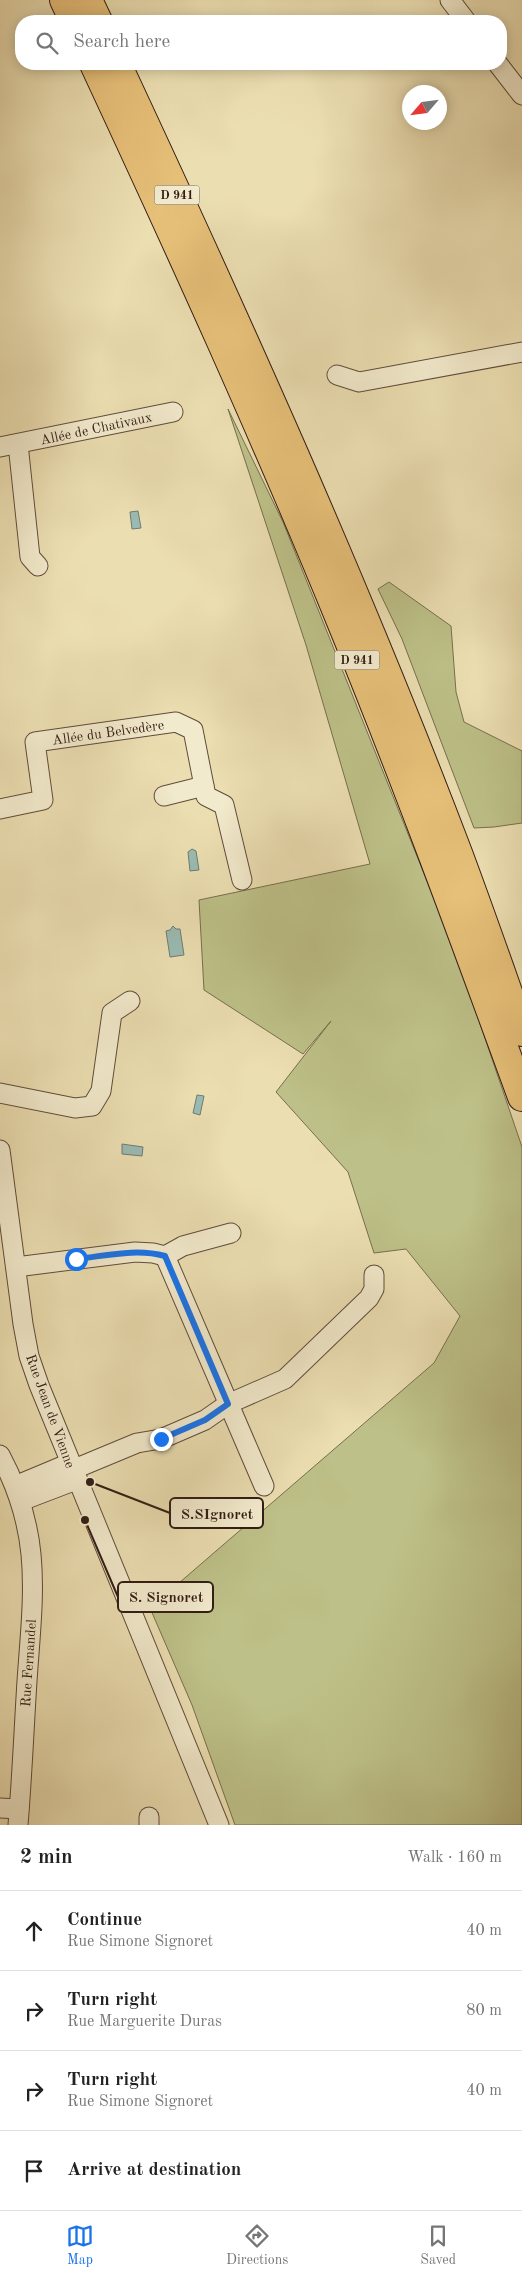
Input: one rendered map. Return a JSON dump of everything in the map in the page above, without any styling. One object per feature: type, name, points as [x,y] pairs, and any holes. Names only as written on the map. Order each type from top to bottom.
[{"type":"highway","points":[[64,0],[71,15]]},
{"type":"highway","points":[[88,0],[95,15]]},
{"type":"highway","name":"D 941","points":[[97,70],[259,427],[342,623],[436,862],[522,1097]]},
{"type":"highway","name":"D 941","points":[[120,70],[238,326],[361,614],[458,853],[522,1032]]},
{"type":"street","points":[[450,0],[461,15]]},
{"type":"street","points":[[503,70],[522,95]]},
{"type":"street","points":[[337,375],[359,382],[522,352]]},
{"type":"street","name":"Allée de Chativaux","points":[[38,566],[30,557],[9,446],[173,412]]},
{"type":"street","name":"Allée du Belvedère","points":[[0,809],[43,800],[35,742],[176,722],[193,730],[204,786]]},
{"type":"street","points":[[164,796],[204,786],[206,796],[224,805],[242,880]]},
{"type":"street","points":[[0,1092],[75,1108],[92,1106],[101,1091],[112,1013],[130,1001]]},
{"type":"street","name":"Rue Jean de Vienne","points":[[0,1150],[29,1356],[73,1471],[219,1825]]},
{"type":"street","points":[[16,1267],[135,1252],[165,1256],[183,1246],[231,1233]]},
{"type":"street","points":[[165,1256],[264,1486]]},
{"type":"street","points":[[18,1494],[137,1443],[161,1439],[205,1420],[228,1404],[286,1378],[369,1298],[374,1289],[374,1276]]},
{"type":"street","name":"Rue Fernandel","points":[[0,1454],[18,1494],[31,1547],[33,1576],[18,1817]]},
{"type":"street","points":[[0,1808],[18,1817]]},
{"type":"green space","points":[[228,409],[283,522],[457,956],[522,1147],[522,1825],[235,1825],[192,1705],[150,1608],[434,1363],[460,1316],[406,1249],[374,1253],[348,1172],[276,1092],[331,1021],[303,1054],[204,990],[199,900],[370,864],[306,645]]},
{"type":"green space","points":[[389,582],[451,626],[456,692],[464,722],[522,751],[522,823],[474,828],[402,639],[378,589]]},
{"type":"water","points":[[138,511],[141,528],[132,529],[130,512]]},
{"type":"water","points":[[192,849],[196,851],[199,870],[190,871],[188,852]]},
{"type":"water","points":[[173,926],[176,929],[180,929],[184,955],[170,957],[166,931],[170,930]]},
{"type":"water","points":[[197,1095],[204,1096],[200,1115],[193,1113]]},
{"type":"water","points":[[122,1144],[143,1147],[142,1156],[122,1154]]},
{"type":"place","name":"S.SIgnoret","points":[[90,1482]]},
{"type":"place","name":"S. Signoret","points":[[85,1520]]},
{"type":"route","points":[[76,1259],[135,1252],[165,1256],[228,1404],[205,1420],[161,1439]]}]
